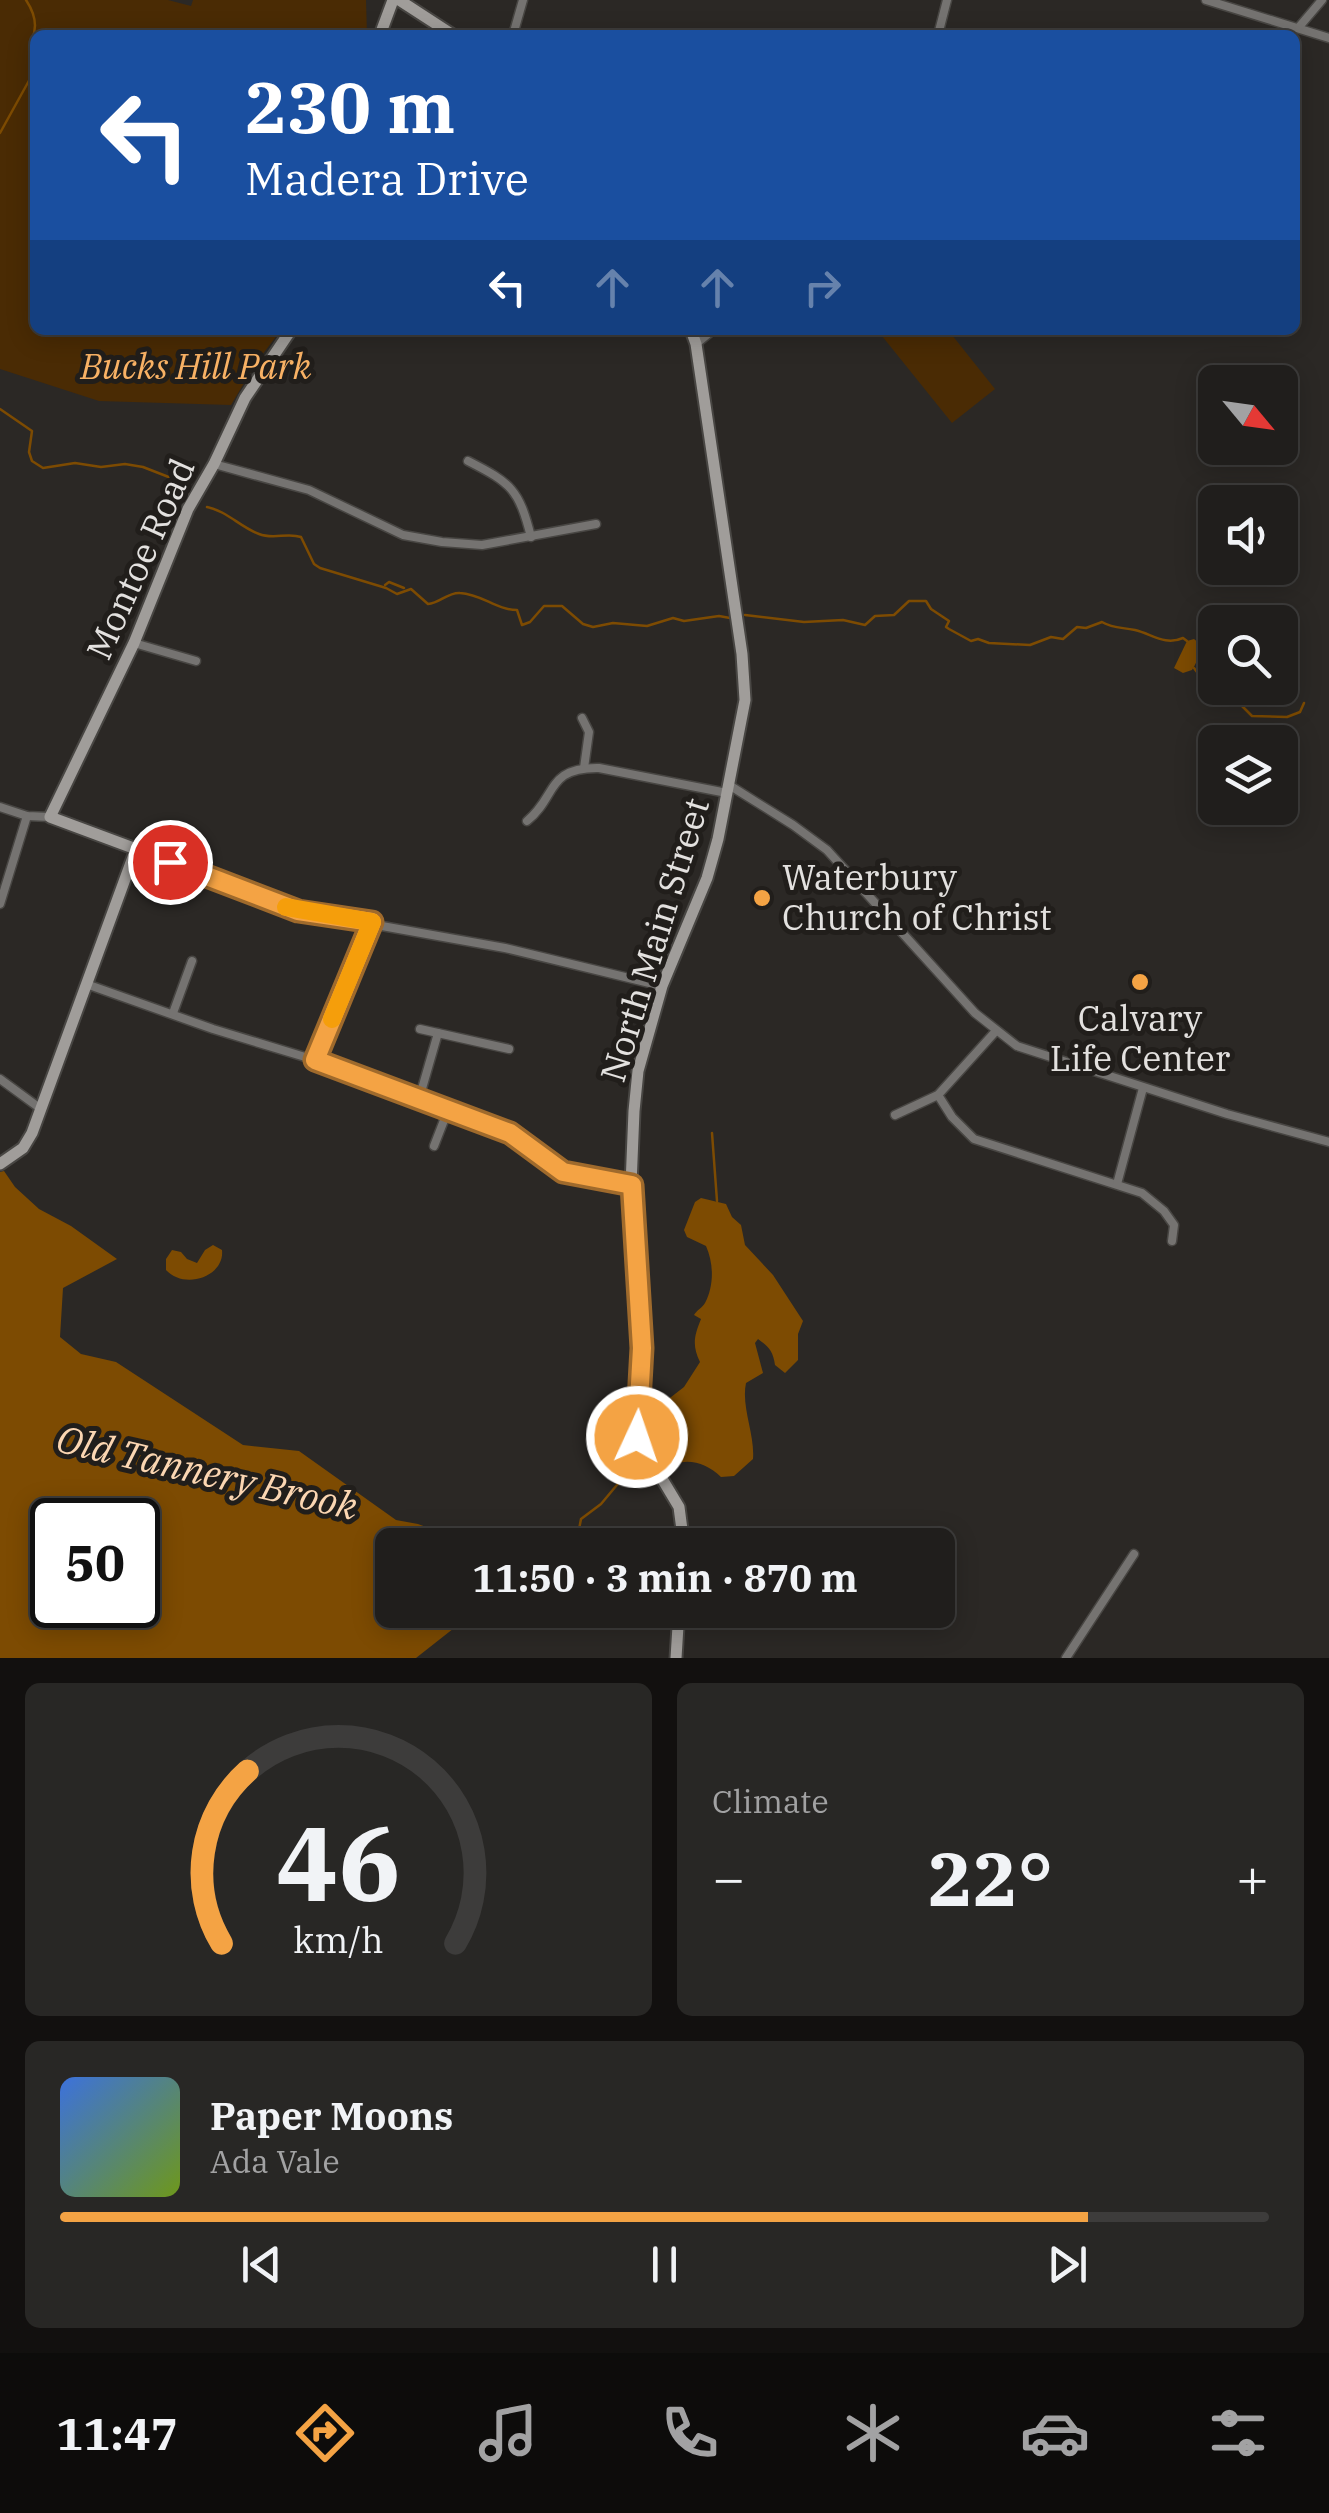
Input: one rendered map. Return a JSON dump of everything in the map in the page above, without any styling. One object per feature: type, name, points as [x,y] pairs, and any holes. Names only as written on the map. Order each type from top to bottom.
[{"type":"main road","points":[[382,30],[396,0],[445,30]]},
{"type":"main road","name":"Montoe Road","points":[[50,817],[134,642],[188,510],[245,398],[288,335]]},
{"type":"main road","name":"North Main Street","points":[[682,1528],[679,1508],[637,1437],[642,1348],[632,1185],[638,1070],[662,986],[706,878],[745,700],[742,654],[693,335]]},
{"type":"main road","points":[[0,1164],[23,1148],[42,1109],[136,848],[50,817]]},
{"type":"main road","points":[[676,1658],[678,1628]]},
{"type":"street","points":[[514,30],[523,0]]},
{"type":"street","points":[[939,30],[947,0]]},
{"type":"street","points":[[1206,0],[1329,38]]},
{"type":"street","points":[[1299,27],[1322,0]]},
{"type":"street","points":[[696,344],[707,335]]},
{"type":"street","points":[[468,461],[502,478],[514,489],[522,503],[530,537]]},
{"type":"street","points":[[214,464],[309,490],[403,535],[482,544],[596,524]]},
{"type":"street","points":[[134,642],[196,661]]},
{"type":"street","points":[[582,718],[589,732],[584,768]]},
{"type":"street","points":[[527,822],[553,784],[584,768],[728,789],[793,824],[827,850],[995,1032],[1034,1054],[1329,1142]]},
{"type":"street","points":[[0,807],[27,816],[50,817]]},
{"type":"street","points":[[0,904],[27,816]]},
{"type":"street","points":[[136,848],[286,907],[505,948],[662,986]]},
{"type":"street","points":[[315,1060],[372,922]]},
{"type":"street","points":[[173,1013],[192,961]]},
{"type":"street","points":[[88,986],[315,1060],[510,1133],[563,1172],[632,1185]]},
{"type":"street","points":[[420,1029],[509,1048]]},
{"type":"street","points":[[895,1115],[938,1095],[995,1032]]},
{"type":"street","points":[[419,1099],[438,1033]]},
{"type":"street","points":[[0,1080],[42,1109]]},
{"type":"street","points":[[1117,1184],[1143,1088]]},
{"type":"street","points":[[938,1095],[974,1140],[1142,1193],[1174,1225],[1172,1240]]},
{"type":"street","points":[[434,1146],[448,1110]]},
{"type":"street","points":[[1066,1658],[1134,1554]]},
{"type":"green space","name":"Bucks Hill Park","points":[[0,0],[168,0],[191,6],[193,0],[366,0],[367,30],[30,30],[30,335],[277,335],[231,405],[99,401],[0,369]]},
{"type":"green space","points":[[952,335],[995,389],[952,423],[882,336]]},
{"type":"water","points":[[1194,639],[1198,645],[1198,658],[1192,670],[1183,673],[1174,668],[1187,641]]},
{"type":"water","points":[[4,1171],[39,1209],[117,1259],[63,1288],[60,1337],[81,1354],[116,1362],[243,1445],[299,1451],[396,1520],[429,1528],[375,1528],[375,1628],[454,1628],[416,1658],[0,1658],[0,1172]]},
{"type":"water","points":[[701,1198],[726,1204],[741,1225],[745,1245],[773,1275],[803,1321],[798,1334],[798,1360],[785,1373],[775,1365],[768,1347],[758,1339],[755,1343],[763,1373],[746,1383],[745,1392],[753,1459],[734,1476],[721,1477],[694,1462],[665,1469],[656,1454],[648,1450],[653,1441],[653,1411],[684,1387],[700,1362],[695,1341],[701,1319],[694,1315],[708,1296],[712,1267],[706,1246],[687,1237],[684,1230],[695,1202]]},
{"type":"water","points":[[213,1245],[222,1250],[221,1259],[202,1278],[183,1279],[166,1270],[166,1259],[172,1250],[197,1263]]},
{"type":"waterway","points":[[26,0],[35,30]]},
{"type":"waterway","points":[[0,133],[30,79]]},
{"type":"waterway","points":[[0,409],[32,431],[29,452],[32,461],[43,468],[75,463],[143,467],[184,483],[188,496]]},
{"type":"waterway","points":[[207,507],[259,534],[301,537],[314,564],[320,568],[397,594],[411,589],[428,604],[456,593],[468,594],[517,610],[522,625],[544,606],[562,606],[583,624],[593,627],[613,623],[647,626],[673,618],[730,618]]},
{"type":"waterway","points":[[385,585],[389,582],[404,588]]},
{"type":"waterway","points":[[745,615],[804,622],[843,620],[865,625],[875,616],[894,615],[909,601],[926,601],[949,621],[946,627],[971,641],[1030,645],[1051,637],[1063,639],[1077,627],[1102,622],[1164,640],[1187,641]]},
{"type":"waterway","points":[[1194,668],[1211,691],[1241,705],[1252,716],[1287,717],[1300,712],[1304,703]]},
{"type":"waterway","name":"Old Tannery Brook","points":[[712,1133],[717,1201]]},
{"type":"waterway","name":"Old Tannery Brook","points":[[579,1528],[581,1519],[601,1504],[637,1461]]},
{"type":"slow traffic","points":[[286,907],[372,922],[332,1019]]},
{"type":"place","name":"Waterbury Church of Christ","points":[[762,898]]},
{"type":"place","name":"Calvary Life Center","points":[[1140,982]]},
{"type":"route","points":[[170,862],[298,911],[372,922],[315,1060],[510,1133],[563,1172],[632,1185],[642,1348],[637,1437]]}]
